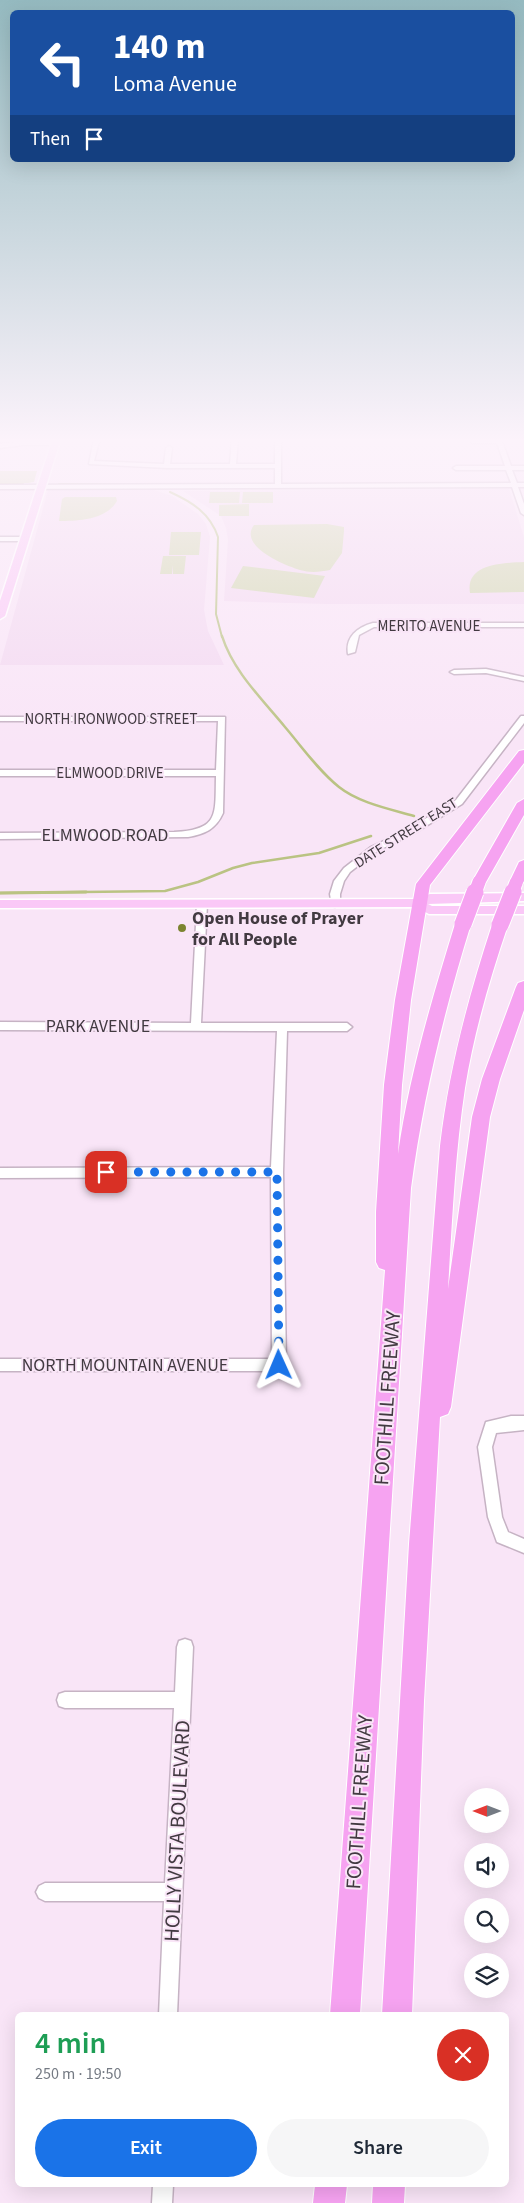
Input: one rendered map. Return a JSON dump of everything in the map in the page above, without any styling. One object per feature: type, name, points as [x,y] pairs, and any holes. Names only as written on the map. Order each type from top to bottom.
[{"type":"highway","points":[[388,1415],[386,1202],[396,1050],[418,903],[423,884],[524,754]]},
{"type":"highway","name":"FOOTHILL FREEWAY","points":[[345,2012],[380,1492],[388,1415],[398,1226],[415,1105],[440,996],[463,924],[479,882],[524,803]]},
{"type":"highway","points":[[397,2012],[408,1760],[424,1493],[454,1111],[467,1039],[481,984],[500,925],[524,865]]},
{"type":"highway","points":[[424,1493],[449,1354],[481,1117],[491,1079],[524,987]]},
{"type":"highway","points":[[329,2203],[331,2187]]},
{"type":"highway","points":[[388,2203],[389,2187]]},
{"type":"main road","points":[[0,616],[1,606],[23,541]]},
{"type":"main road","points":[[0,904],[418,903],[430,898],[524,897]]},
{"type":"main road","points":[[418,903],[429,910],[524,910]]},
{"type":"street","name":"MERITO AVENUE","points":[[351,652],[354,636],[361,628],[372,626],[524,625]]},
{"type":"street","points":[[454,672],[486,672],[524,680]]},
{"type":"street","name":"NORTH IRONWOOD STREET","points":[[0,718],[222,719],[220,773]]},
{"type":"street","name":"DATE STREET EAST","points":[[335,904],[335,894],[339,880],[347,870],[374,849],[410,832],[459,802],[524,718]]},
{"type":"street","name":"ELMWOOD DRIVE","points":[[0,773],[220,773]]},
{"type":"street","name":"ELMWOOD ROAD","points":[[0,836],[174,836],[192,834],[208,829],[216,822],[219,813],[220,773]]},
{"type":"street","points":[[196,1025],[202,904]]},
{"type":"street","name":"PARK AVENUE","points":[[0,1026],[196,1025],[348,1027]]},
{"type":"street","points":[[0,1173],[277,1172],[282,1026]]},
{"type":"street","name":"NORTH MOUNTAIN AVENUE","points":[[0,1365],[279,1365],[277,1172]]},
{"type":"street","points":[[524,1422],[492,1427],[485,1447],[495,1517],[502,1536],[524,1546]]},
{"type":"street","name":"HOLLY VISTA BOULEVARD","points":[[168,2012],[185,1647]]},
{"type":"street","points":[[65,1700],[183,1700]]},
{"type":"street","points":[[46,1892],[173,1892]]},
{"type":"street","points":[[162,2203],[163,2187]]},
{"type":"shaded area","points":[[34,541],[210,541],[204,610],[208,631],[224,665],[0,665]]},
{"type":"shaded area","points":[[228,541],[524,541],[524,604],[326,604],[224,601]]},
{"type":"green space","points":[[170,541],[200,541],[199,555],[169,555]]},
{"type":"green space","points":[[253,541],[343,541],[342,553],[330,570],[311,572],[284,564],[265,554]]},
{"type":"green space","points":[[163,556],[186,556],[184,574],[173,574],[173,565],[172,574],[160,574]]},
{"type":"green space","points":[[524,562],[524,592],[470,593],[470,583],[480,570],[497,564]]},
{"type":"green space","points":[[243,566],[325,576],[314,598],[231,588]]},
{"type":"waterway","points":[[218,541],[216,614],[222,637]]},
{"type":"waterway","points":[[222,636],[233,661],[249,684],[310,758],[331,780],[347,793],[365,801],[414,816]]},
{"type":"waterway","points":[[86,892],[0,893],[165,891],[198,882],[233,868],[252,863],[319,853],[371,836]]},
{"type":"place","name":"Open House of Prayer for All People","points":[[182,928]]},
{"type":"route","points":[[106,1172],[277,1172],[279,1365]]}]
